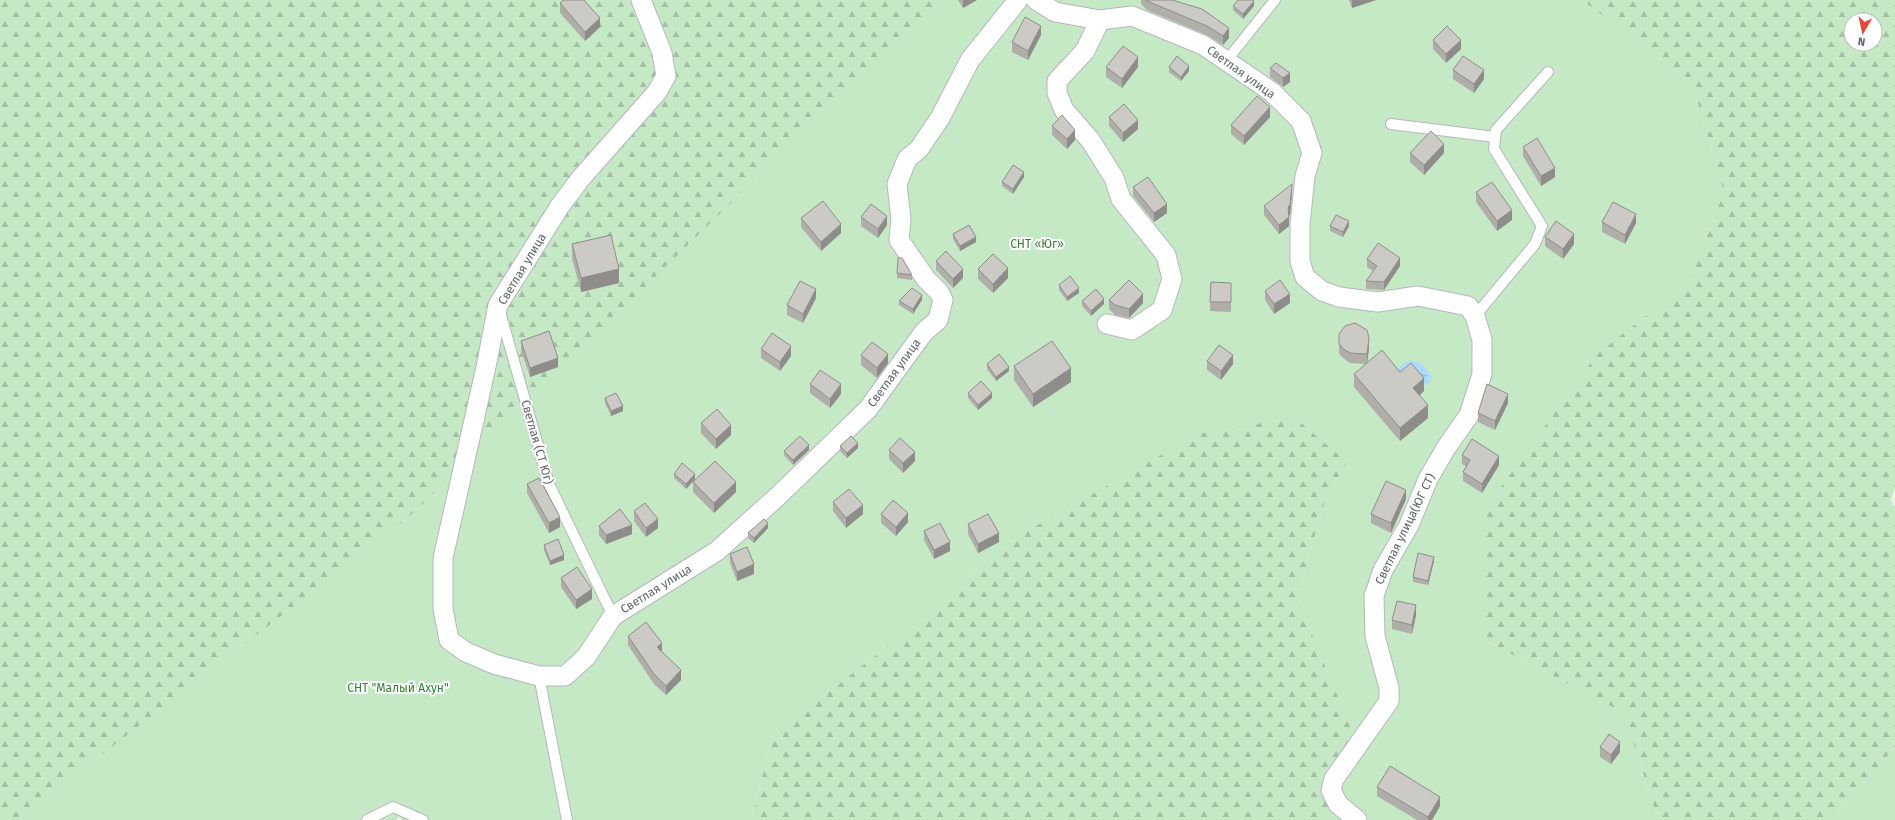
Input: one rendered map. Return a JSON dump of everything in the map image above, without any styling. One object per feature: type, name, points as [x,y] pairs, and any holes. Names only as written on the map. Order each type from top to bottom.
[{"type":"street","name":"Светлая улица","points":[[641,0],[662,53],[666,76],[657,92],[581,178],[560,206],[498,305],[486,367],[443,558],[443,609],[449,640],[466,652],[494,664],[539,676],[565,676],[586,657],[613,616],[717,551],[778,496],[868,409],[924,332],[938,320],[943,300],[939,292],[926,279],[899,240],[901,219],[897,184],[907,159],[919,149],[940,118],[970,60],[1018,0]]},
{"type":"street","name":"Светлая улица","points":[[1036,0],[1055,12],[1100,20],[1132,16],[1203,45],[1272,92],[1301,122],[1312,153],[1305,176],[1300,224],[1300,261],[1305,277],[1322,291],[1339,297],[1378,302],[1418,296],[1468,306],[1475,316]]},
{"type":"street","points":[[1100,20],[1085,51],[1057,81],[1057,93],[1064,110],[1091,141],[1114,178],[1122,199],[1166,255],[1172,279],[1162,310],[1132,330],[1107,324]]},
{"type":"street","name":"Светлая улица(ЮГ СТ)","points":[[1357,820],[1338,804],[1331,790],[1334,779],[1389,701],[1389,688],[1374,636],[1374,596],[1383,570],[1409,525],[1428,479],[1446,448],[1469,415],[1482,374],[1482,340],[1475,316]]},
{"type":"lane","points":[[1226,60],[1275,0]]},
{"type":"lane","points":[[1475,316],[1535,244],[1542,226],[1494,149],[1496,130],[1548,72]]},
{"type":"lane","points":[[1391,124],[1495,137]]},
{"type":"lane","name":"Светлая (СТ Юг)","points":[[498,305],[549,484],[613,616]]},
{"type":"lane","points":[[539,676],[567,820]]},
{"type":"lane","points":[[367,820],[393,807],[420,817],[423,820]]},
{"type":"green space","points":[[0,0],[932,0],[933,6],[410,516],[105,752],[25,810],[19,820],[0,820]]},
{"type":"green space","name":"СНТ «Юг»","points":[[932,0],[1582,0],[1692,84],[1724,192],[1687,284],[1598,353],[1486,641],[1624,713],[1658,820],[1330,820],[1353,733],[1297,598],[1324,504],[1347,462],[1001,546],[930,613],[773,735],[751,820],[402,820],[399,817],[396,820],[19,820],[25,810],[410,516],[932,6]]},
{"type":"green space","points":[[1582,0],[1895,0],[1895,487],[1891,500],[1895,509],[1895,747],[1832,820],[1658,820],[1624,713],[1486,641],[1482,513],[1598,353],[1687,284],[1724,192],[1692,84]]},
{"type":"green space","points":[[1294,417],[1347,462],[1324,504],[1297,598],[1353,733],[1330,820],[751,820],[773,735],[930,613],[1001,546],[1198,434]]},
{"type":"green space","points":[[1895,747],[1895,820],[1832,820]]},
{"type":"water","points":[[1409,361],[1420,363],[1425,368],[1432,377],[1428,383],[1421,386],[1394,373],[1403,364]]},
{"type":"building","points":[[564,0],[584,0],[600,18],[585,32],[560,3]]},
{"type":"building","points":[[1146,0],[1172,0],[1202,9],[1229,28],[1223,36],[1207,26]]},
{"type":"building","points":[[1238,0],[1254,1],[1243,14],[1233,6]]},
{"type":"building","points":[[1025,17],[1041,26],[1028,51],[1012,42]]},
{"type":"building","points":[[1447,26],[1461,40],[1446,54],[1433,40]]},
{"type":"building","points":[[1123,46],[1138,57],[1122,79],[1106,67]]},
{"type":"building","points":[[1177,56],[1189,66],[1181,77],[1169,67]]},
{"type":"building","points":[[1463,56],[1484,70],[1474,84],[1453,70]]},
{"type":"building","points":[[1276,63],[1290,73],[1283,78],[1270,68]]},
{"type":"building","points":[[1257,96],[1270,107],[1244,136],[1231,125]]},
{"type":"building","points":[[1124,104],[1138,120],[1123,133],[1109,117]]},
{"type":"building","points":[[1062,115],[1075,130],[1067,139],[1052,126]]},
{"type":"building","points":[[1431,131],[1444,144],[1424,165],[1410,153]]},
{"type":"building","points":[[1537,138],[1555,168],[1541,176],[1523,147]]},
{"type":"building","points":[[1013,165],[1024,172],[1013,189],[1002,182]]},
{"type":"building","points":[[1148,177],[1167,204],[1154,213],[1133,187]]},
{"type":"building","points":[[1492,182],[1512,210],[1497,221],[1476,192]]},
{"type":"building","points":[[1292,184],[1290,205],[1288,207],[1289,217],[1279,225],[1264,206]]},
{"type":"building","points":[[823,201],[841,224],[821,242],[801,218]]},
{"type":"building","points":[[1613,202],[1636,214],[1625,235],[1602,222]]},
{"type":"building","points":[[871,204],[887,216],[878,229],[861,217]]},
{"type":"building","points":[[1336,215],[1349,221],[1343,232],[1330,226]]},
{"type":"building","points":[[1556,221],[1574,234],[1563,249],[1545,237]]},
{"type":"building","points":[[969,225],[976,237],[960,246],[953,234]]},
{"type":"building","points":[[611,235],[619,269],[581,278],[572,244]]},
{"type":"building","points":[[1378,243],[1400,258],[1384,282],[1366,281],[1377,266],[1367,259]]},
{"type":"building","points":[[946,251],[963,269],[953,279],[936,261]]},
{"type":"building","points":[[993,254],[1008,268],[993,284],[978,269]]},
{"type":"building","points":[[898,258],[902,258],[912,275],[897,273]]},
{"type":"building","points":[[1070,276],[1079,288],[1067,297],[1059,285]]},
{"type":"building","points":[[1129,280],[1143,294],[1129,309],[1115,305],[1109,300]]},
{"type":"building","points":[[1280,280],[1290,294],[1274,304],[1265,291]]},
{"type":"building","points":[[800,281],[816,289],[803,314],[787,305]]},
{"type":"building","points":[[1211,282],[1231,283],[1231,302],[1210,302]]},
{"type":"building","points":[[912,288],[922,295],[913,309],[899,301]]},
{"type":"building","points":[[1096,289],[1104,299],[1091,311],[1082,301]]},
{"type":"building","points":[[1355,323],[1367,330],[1369,338],[1367,354],[1350,353],[1342,348],[1339,343],[1339,334],[1345,326]]},
{"type":"building","points":[[549,331],[558,358],[530,368],[521,341]]},
{"type":"building","points":[[772,333],[791,346],[780,362],[761,349]]},
{"type":"building","points":[[1052,341],[1071,368],[1033,394],[1014,366]]},
{"type":"building","points":[[872,342],[888,354],[877,368],[861,355]]},
{"type":"building","points":[[1219,345],[1233,355],[1221,371],[1207,361]]},
{"type":"building","points":[[1382,350],[1400,372],[1411,363],[1424,378],[1413,388],[1428,405],[1400,428],[1354,374]]},
{"type":"building","points":[[999,354],[1009,367],[996,377],[987,364]]},
{"type":"building","points":[[820,370],[841,384],[830,399],[810,384]]},
{"type":"building","points":[[981,381],[992,393],[978,405],[968,393]]},
{"type":"building","points":[[1487,384],[1508,394],[1495,421],[1478,413]]},
{"type":"building","points":[[616,393],[623,406],[611,411],[605,398]]},
{"type":"building","points":[[717,409],[731,425],[716,439],[701,423]]},
{"type":"building","points":[[800,436],[809,445],[793,460],[784,451]]},
{"type":"building","points":[[851,436],[858,443],[847,453],[840,446]]},
{"type":"building","points":[[900,438],[915,452],[903,463],[889,450]]},
{"type":"building","points":[[1472,439],[1499,456],[1482,484],[1463,472],[1470,460],[1462,455]]},
{"type":"building","points":[[715,461],[736,482],[714,503],[693,482]]},
{"type":"building","points":[[682,463],[695,474],[686,484],[674,474]]},
{"type":"building","points":[[539,478],[560,517],[549,523],[527,484]]},
{"type":"building","points":[[1386,481],[1406,490],[1391,523],[1371,514]]},
{"type":"building","points":[[849,489],[863,505],[846,518],[833,502]]},
{"type":"building","points":[[893,500],[908,513],[896,527],[881,514]]},
{"type":"building","points":[[645,503],[658,519],[646,528],[634,511]]},
{"type":"building","points":[[620,509],[632,525],[606,535],[599,526]]},
{"type":"building","points":[[988,514],[999,533],[978,544],[968,524]]},
{"type":"building","points":[[764,519],[768,523],[754,538],[748,533]]},
{"type":"building","points":[[940,523],[950,542],[934,550],[924,531]]},
{"type":"building","points":[[558,539],[564,555],[550,561],[544,545]]},
{"type":"building","points":[[747,547],[754,564],[737,572],[730,554]]},
{"type":"building","points":[[1418,553],[1434,557],[1428,581],[1413,577]]},
{"type":"building","points":[[577,567],[592,589],[576,600],[561,578]]},
{"type":"building","points":[[1397,601],[1416,605],[1412,625],[1392,620]]},
{"type":"building","points":[[646,622],[662,643],[657,647],[681,670],[666,686],[654,674],[628,636]]},
{"type":"building","points":[[1609,734],[1620,742],[1611,755],[1600,747]]},
{"type":"building","points":[[1390,766],[1440,797],[1428,817],[1377,787]]},
{"type":"park label","name":"СНТ \"Малый Ахун\"","points":[[398,688]]}]
